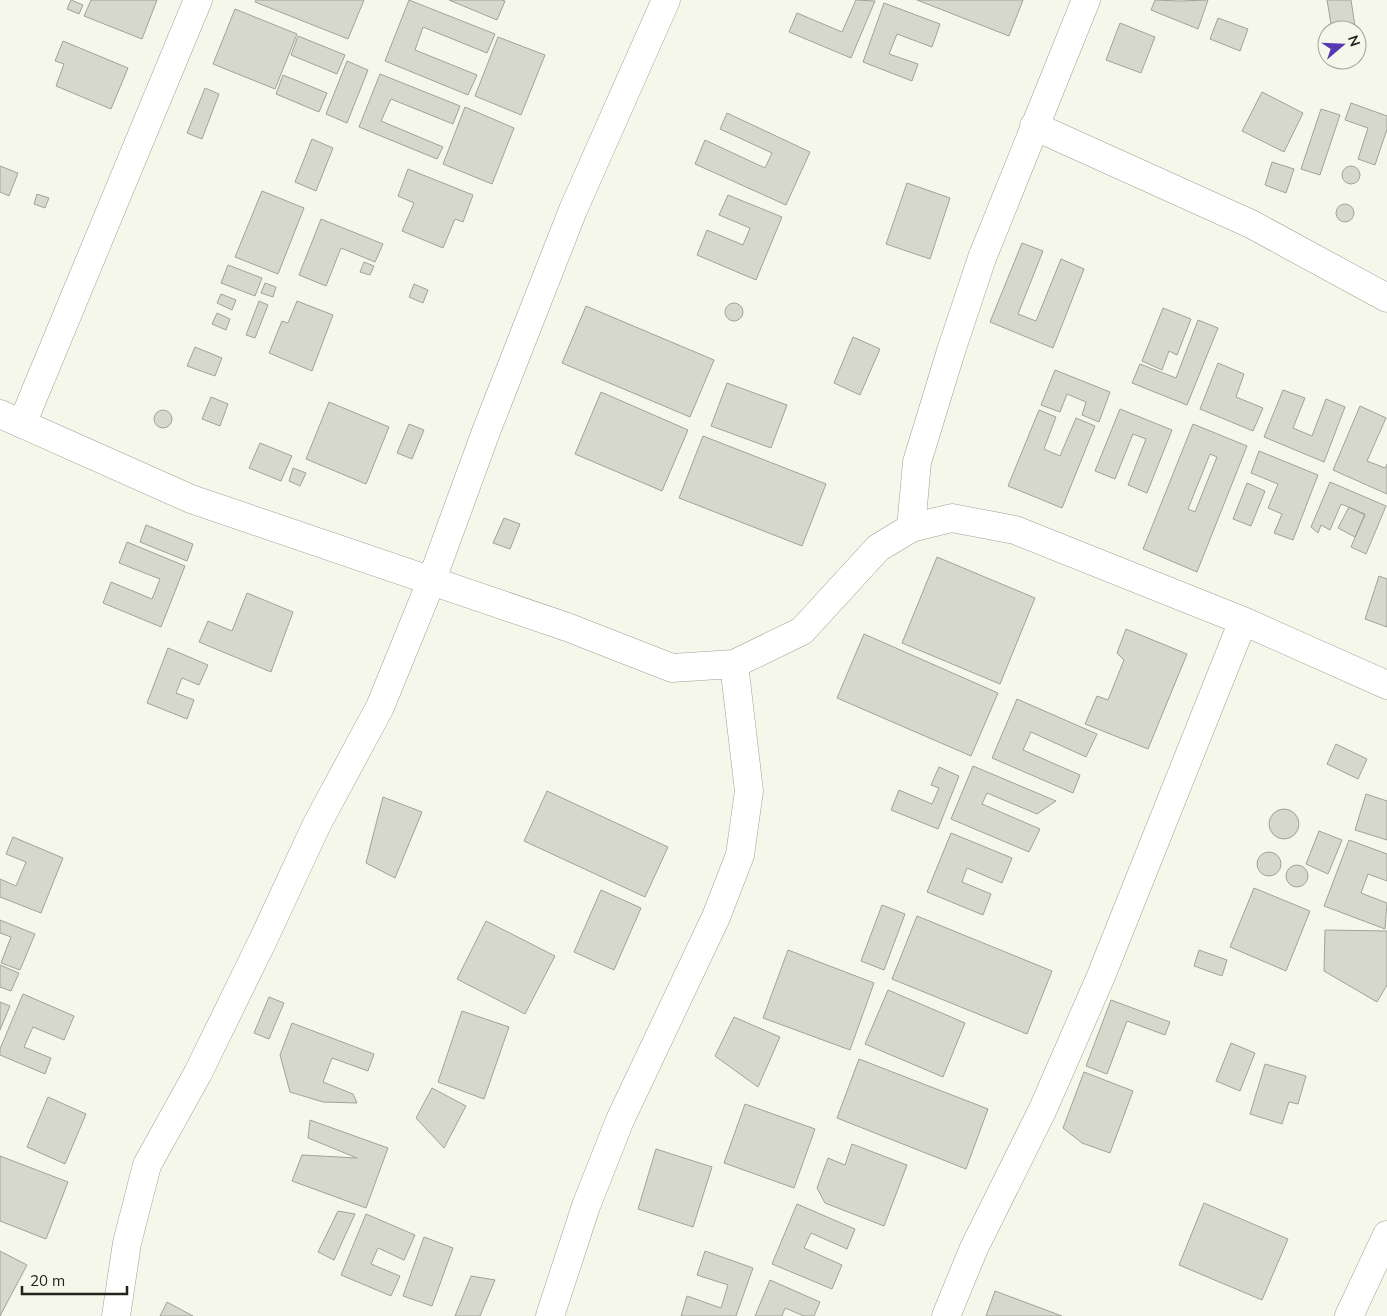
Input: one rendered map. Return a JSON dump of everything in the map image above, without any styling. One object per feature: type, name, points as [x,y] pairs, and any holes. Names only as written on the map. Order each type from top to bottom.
[{"type":"street","points":[[198,0],[11,419],[192,499],[567,628],[672,668],[734,664],[802,631],[878,548],[911,528],[952,518],[1015,530],[1243,621],[1387,685]]},
{"type":"street","points":[[116,1316],[126,1243],[147,1166],[198,1073],[317,824],[380,707],[574,210],[666,0]]},
{"type":"street","points":[[911,528],[917,462],[982,258],[1086,0]]},
{"type":"street","points":[[1034,126],[1252,224],[1387,298]]},
{"type":"street","points":[[946,1316],[974,1248],[1043,1109],[1101,976],[1243,621]]},
{"type":"street","points":[[550,1316],[586,1206],[620,1120],[716,917],[740,856],[749,791],[734,664]]},
{"type":"street","points":[[1349,1316],[1387,1235]]},
{"type":"building","points":[[71,0],[83,5],[79,14],[67,9]]},
{"type":"building","points":[[91,0],[157,0],[142,39],[84,16]]},
{"type":"building","points":[[256,0],[364,0],[348,39],[255,2]]},
{"type":"building","points":[[409,0],[495,34],[487,53],[423,27],[415,50],[477,75],[468,95],[385,61]]},
{"type":"building","points":[[449,0],[502,0],[505,1],[497,20]]},
{"type":"building","points":[[856,0],[875,1],[851,58],[789,32],[797,13],[842,32]]},
{"type":"building","points":[[917,0],[1023,0],[1009,36]]},
{"type":"building","points":[[1155,0],[1208,0],[1198,29],[1151,10]]},
{"type":"building","points":[[1327,0],[1351,0],[1354,20],[1330,20]]},
{"type":"building","points":[[884,3],[940,24],[932,47],[897,34],[889,54],[918,64],[912,81],[863,62]]},
{"type":"building","points":[[235,9],[297,34],[275,89],[213,64]]},
{"type":"building","points":[[1218,18],[1248,29],[1240,51],[1210,39]]},
{"type":"building","points":[[1120,23],[1155,37],[1141,73],[1106,60]]},
{"type":"building","points":[[298,36],[345,55],[337,74],[291,55]]},
{"type":"building","points":[[498,37],[545,55],[521,115],[475,96]]},
{"type":"building","points":[[63,41],[128,68],[111,109],[56,86],[64,64],[55,61]]},
{"type":"building","points":[[347,61],[368,70],[347,123],[326,114]]},
{"type":"building","points":[[380,74],[460,106],[453,124],[391,99],[381,121],[443,147],[437,159],[359,127]]},
{"type":"building","points":[[283,75],[327,93],[319,112],[276,94]]},
{"type":"building","points":[[205,88],[219,94],[202,139],[187,133]]},
{"type":"building","points":[[1262,92],[1303,113],[1284,152],[1242,131]]},
{"type":"building","points":[[1351,103],[1387,116],[1387,129],[1375,165],[1358,159],[1368,128],[1345,120]]},
{"type":"building","points":[[465,107],[514,128],[492,184],[443,164]]},
{"type":"building","points":[[1321,109],[1340,115],[1320,175],[1301,169]]},
{"type":"building","points":[[727,113],[810,152],[786,205],[695,164],[705,140],[765,168],[772,153],[720,129]]},
{"type":"building","points":[[312,139],[333,148],[316,191],[295,182]]},
{"type":"building","points":[[1272,162],[1294,169],[1286,193],[1265,185]]},
{"type":"building","points":[[0,166],[18,173],[9,196],[0,192]]},
{"type":"building","points":[[1351,166],[1357,169],[1360,175],[1357,181],[1351,184],[1345,181],[1342,175],[1345,169]]},
{"type":"building","points":[[408,169],[473,195],[463,222],[455,219],[443,248],[402,231],[414,203],[398,196]]},
{"type":"building","points":[[907,183],[950,198],[930,259],[886,244]]},
{"type":"building","points":[[262,191],[304,208],[278,274],[235,257]]},
{"type":"building","points":[[37,194],[49,198],[45,208],[34,204]]},
{"type":"building","points":[[728,195],[782,217],[756,280],[697,255],[707,230],[743,245],[750,228],[719,215]]},
{"type":"building","points":[[1345,204],[1351,207],[1354,213],[1351,219],[1345,222],[1339,219],[1336,213],[1339,207]]},
{"type":"building","points":[[321,219],[383,244],[375,262],[341,248],[326,286],[299,275]]},
{"type":"building","points":[[1022,243],[1043,251],[1018,314],[1036,321],[1061,259],[1084,269],[1053,348],[990,322]]},
{"type":"building","points":[[364,262],[374,266],[370,275],[360,272]]},
{"type":"building","points":[[228,265],[262,278],[255,296],[221,283]]},
{"type":"building","points":[[265,283],[276,287],[273,297],[261,293]]},
{"type":"building","points":[[414,284],[428,290],[423,303],[409,297]]},
{"type":"building","points":[[221,294],[236,300],[232,310],[217,303]]},
{"type":"building","points":[[259,301],[268,305],[255,338],[246,335]]},
{"type":"building","points":[[297,301],[333,315],[312,371],[269,353],[282,321],[288,323]]},
{"type":"building","points":[[734,303],[741,305],[743,312],[741,319],[734,321],[727,319],[725,312],[727,305]]},
{"type":"building","points":[[586,306],[714,360],[690,417],[562,363]]},
{"type":"building","points":[[1163,308],[1191,319],[1177,355],[1169,351],[1162,370],[1142,361]]},
{"type":"building","points":[[217,313],[230,319],[226,330],[212,324]]},
{"type":"building","points":[[1198,320],[1218,328],[1187,405],[1132,383],[1140,364],[1176,378]]},
{"type":"building","points":[[853,337],[880,349],[860,395],[834,383]]},
{"type":"building","points":[[195,347],[222,358],[215,376],[187,366]]},
{"type":"building","points":[[1218,363],[1244,374],[1236,397],[1263,408],[1253,431],[1200,409]]},
{"type":"building","points":[[1055,370],[1110,392],[1099,422],[1082,415],[1086,402],[1067,394],[1060,412],[1041,405]]},
{"type":"building","points":[[727,383],[787,405],[771,448],[711,426]]},
{"type":"building","points":[[1283,390],[1305,398],[1293,428],[1312,436],[1326,399],[1345,407],[1324,462],[1264,437]]},
{"type":"building","points":[[601,392],[688,430],[662,491],[575,454]]},
{"type":"building","points":[[211,397],[228,404],[220,426],[202,419]]},
{"type":"building","points":[[329,402],[389,427],[366,484],[306,459]]},
{"type":"building","points":[[1360,406],[1386,418],[1367,461],[1385,468],[1387,464],[1387,494],[1333,470]]},
{"type":"building","points":[[1120,409],[1172,430],[1147,493],[1128,485],[1146,439],[1133,434],[1115,479],[1095,471]]},
{"type":"building","points":[[163,410],[169,413],[172,419],[169,425],[163,428],[157,425],[154,419],[157,413]]},
{"type":"building","points":[[1039,410],[1056,417],[1044,449],[1060,456],[1076,418],[1095,426],[1062,508],[1008,486]]},
{"type":"building","points":[[409,424],[424,430],[412,459],[397,453]]},
{"type":"building","points":[[1193,424],[1247,446],[1197,572],[1143,549]],"holes":[[[1210,454],[1217,457],[1195,512],[1188,509]]]},
{"type":"building","points":[[703,436],[826,484],[802,546],[679,498]]},
{"type":"building","points":[[260,443],[292,456],[281,481],[249,468]]},
{"type":"building","points":[[1259,451],[1318,475],[1293,540],[1274,533],[1282,514],[1268,508],[1278,484],[1251,473]]},
{"type":"building","points":[[293,468],[306,473],[300,486],[289,481]]},
{"type":"building","points":[[1330,482],[1386,506],[1366,554],[1351,547],[1365,514],[1341,504],[1330,530],[1321,525],[1318,533],[1311,527]]},
{"type":"building","points":[[1247,483],[1265,491],[1251,526],[1233,519]]},
{"type":"building","points":[[1349,507],[1365,515],[1355,537],[1338,528]]},
{"type":"building","points":[[504,518],[520,524],[510,549],[493,543]]},
{"type":"building","points":[[146,525],[193,544],[187,561],[140,542]]},
{"type":"building","points":[[127,542],[185,566],[161,627],[103,603],[111,582],[152,599],[160,579],[119,563]]},
{"type":"building","points":[[937,557],[1035,598],[1000,684],[902,643]]},
{"type":"building","points":[[1379,576],[1387,579],[1387,627],[1365,619]]},
{"type":"building","points":[[247,593],[293,612],[271,672],[199,642],[208,621],[232,631]]},
{"type":"building","points":[[1126,629],[1187,654],[1148,749],[1085,724],[1097,696],[1108,700],[1124,660],[1117,653]]},
{"type":"building","points":[[864,634],[998,693],[971,756],[837,698]]},
{"type":"building","points":[[168,648],[208,665],[199,685],[182,678],[176,693],[194,700],[187,719],[147,703]]},
{"type":"building","points":[[1017,699],[1097,734],[1086,757],[1031,732],[1023,750],[1080,775],[1073,793],[992,758]]},
{"type":"building","points":[[1336,744],[1367,759],[1358,779],[1327,764]]},
{"type":"building","points":[[973,766],[1056,801],[1037,814],[987,793],[982,804],[1040,829],[1029,852],[951,819]]},
{"type":"building","points":[[939,767],[959,776],[938,829],[891,810],[899,790],[932,804],[939,788],[931,785]]},
{"type":"building","points":[[547,791],[668,847],[645,897],[524,841]]},
{"type":"building","points":[[1366,794],[1387,801],[1387,840],[1355,830]]},
{"type":"building","points":[[383,797],[422,812],[395,878],[366,863]]},
{"type":"building","points":[[1284,809],[1295,813],[1299,824],[1295,835],[1284,839],[1273,835],[1269,824],[1273,813]]},
{"type":"building","points":[[1319,831],[1342,840],[1328,874],[1306,864]]},
{"type":"building","points":[[951,833],[1012,858],[1002,883],[967,868],[962,882],[991,894],[983,915],[927,892]]},
{"type":"building","points":[[13,837],[63,858],[41,913],[0,897],[0,879],[16,886],[26,862],[6,854]]},
{"type":"building","points":[[1349,840],[1387,854],[1387,881],[1368,874],[1361,893],[1387,903],[1385,929],[1324,906]]},
{"type":"building","points":[[1269,852],[1274,853],[1280,859],[1280,869],[1274,875],[1269,876],[1264,875],[1258,869],[1257,864],[1258,859],[1264,853]]},
{"type":"building","points":[[1297,865],[1305,868],[1308,876],[1305,884],[1297,887],[1289,884],[1286,876],[1289,868]]},
{"type":"building","points":[[1254,888],[1310,911],[1286,971],[1230,947]]},
{"type":"building","points":[[601,890],[641,908],[614,970],[574,952]]},
{"type":"building","points":[[882,905],[905,914],[884,970],[861,961]]},
{"type":"building","points":[[917,916],[1052,971],[1027,1034],[892,979]]},
{"type":"building","points":[[0,920],[35,934],[20,970],[1,963],[11,937],[0,933]]},
{"type":"building","points":[[486,921],[555,956],[525,1014],[457,979]]},
{"type":"building","points":[[1325,930],[1387,931],[1387,985],[1377,1002],[1324,971]]},
{"type":"building","points":[[788,950],[874,983],[850,1050],[763,1018]]},
{"type":"building","points":[[1199,950],[1227,960],[1222,976],[1194,966]]},
{"type":"building","points":[[0,965],[19,973],[11,991],[0,987]]},
{"type":"building","points":[[888,990],[965,1023],[943,1077],[865,1044]]},
{"type":"building","points":[[23,994],[74,1016],[64,1040],[33,1027],[24,1047],[51,1058],[45,1074],[0,1055],[0,1049]]},
{"type":"building","points":[[269,997],[284,1003],[269,1039],[254,1033]]},
{"type":"building","points":[[1111,1000],[1170,1022],[1165,1035],[1127,1021],[1107,1074],[1086,1066]]},
{"type":"building","points":[[0,1002],[10,1006],[0,1030]]},
{"type":"building","points":[[462,1011],[509,1027],[484,1099],[438,1082]]},
{"type":"building","points":[[734,1017],[780,1037],[758,1087],[715,1056]]},
{"type":"building","points":[[292,1023],[374,1054],[368,1071],[332,1058],[323,1082],[353,1094],[357,1103],[323,1102],[290,1092],[280,1055]]},
{"type":"building","points":[[1231,1043],[1255,1053],[1240,1091],[1216,1081]]},
{"type":"building","points":[[859,1059],[988,1109],[966,1169],[837,1118]]},
{"type":"building","points":[[1265,1064],[1306,1076],[1298,1104],[1289,1102],[1282,1124],[1250,1114]]},
{"type":"building","points":[[1084,1072],[1133,1091],[1110,1153],[1082,1143],[1063,1128]]},
{"type":"building","points":[[432,1088],[466,1106],[444,1148],[416,1118]]},
{"type":"building","points":[[48,1097],[86,1114],[65,1164],[27,1147]]},
{"type":"building","points":[[745,1104],[815,1129],[794,1188],[724,1163]]},
{"type":"building","points":[[310,1120],[388,1148],[366,1208],[292,1181],[302,1155],[357,1158],[308,1138]]},
{"type":"building","points":[[852,1144],[907,1165],[884,1226],[825,1203],[817,1188],[828,1158],[845,1165]]},
{"type":"building","points":[[656,1149],[712,1167],[693,1227],[638,1209]]},
{"type":"building","points":[[0,1156],[68,1182],[46,1239],[0,1221]]},
{"type":"building","points":[[1204,1203],[1288,1239],[1262,1300],[1179,1265]]},
{"type":"building","points":[[797,1204],[855,1229],[847,1249],[811,1233],[804,1248],[842,1265],[832,1289],[772,1264]]},
{"type":"building","points":[[338,1211],[355,1214],[334,1260],[318,1252]]},
{"type":"building","points":[[366,1214],[415,1235],[404,1260],[378,1248],[371,1264],[400,1276],[391,1296],[341,1275]]},
{"type":"building","points":[[424,1237],[453,1248],[432,1306],[403,1296]]},
{"type":"building","points":[[0,1251],[27,1265],[0,1316]]},
{"type":"building","points":[[705,1251],[753,1268],[736,1316],[681,1316],[687,1296],[721,1308],[728,1285],[697,1275]]},
{"type":"building","points":[[471,1276],[495,1280],[480,1316],[455,1316]]},
{"type":"building","points":[[770,1280],[820,1302],[814,1316],[804,1316],[785,1308],[782,1316],[755,1316]]},
{"type":"building","points":[[995,1291],[1062,1316],[986,1316]]},
{"type":"building","points":[[167,1302],[193,1316],[160,1316]]}]
